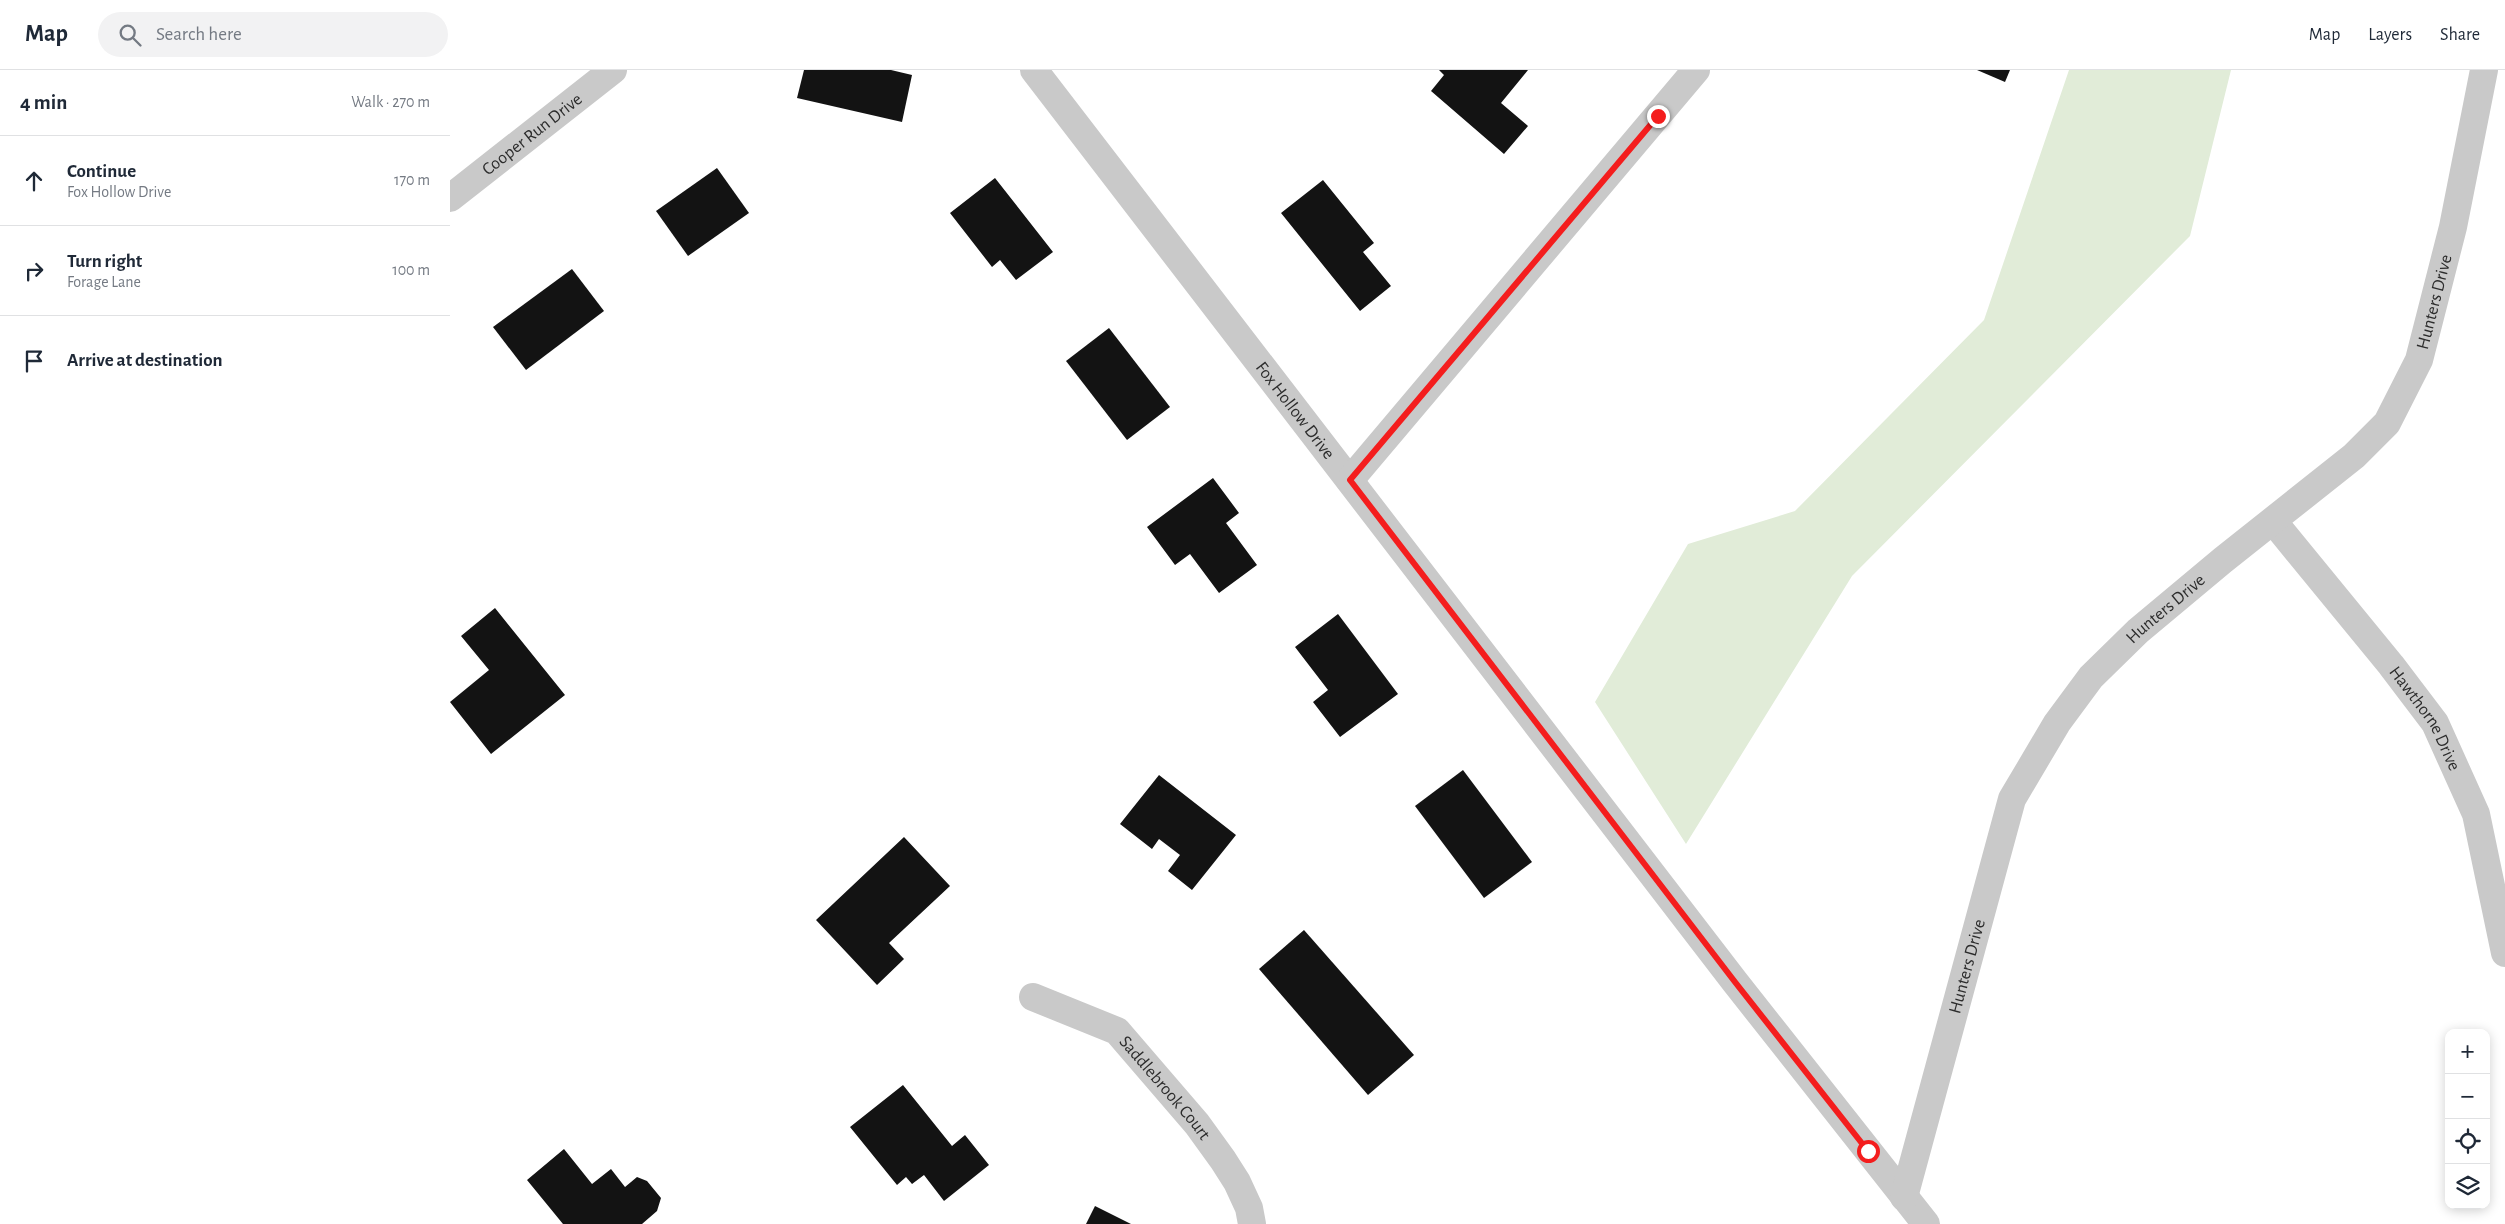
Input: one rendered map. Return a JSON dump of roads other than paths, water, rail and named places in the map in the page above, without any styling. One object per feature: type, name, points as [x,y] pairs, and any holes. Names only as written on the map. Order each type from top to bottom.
[{"type":"street","name":"Cooper Run Drive","points":[[450,198],[613,70]]},
{"type":"street","name":"Fox Hollow Drive","points":[[1034,70],[1735,982],[1926,1224]]},
{"type":"street","points":[[1350,480],[1696,70]]},
{"type":"street","name":"Hunters Drive","points":[[1904,1196],[2012,799],[2057,722],[2091,677],[2138,631],[2354,456],[2387,423],[2419,360],[2453,227],[2484,70]]},
{"type":"street","name":"Hawthorne Drive","points":[[2273,521],[2391,665],[2435,723],[2476,814],[2500,901],[2505,953]]},
{"type":"street","name":"Saddlebrook Court","points":[[1033,997],[1117,1031],[1197,1124],[1223,1160],[1249,1208],[1252,1224]]}]
